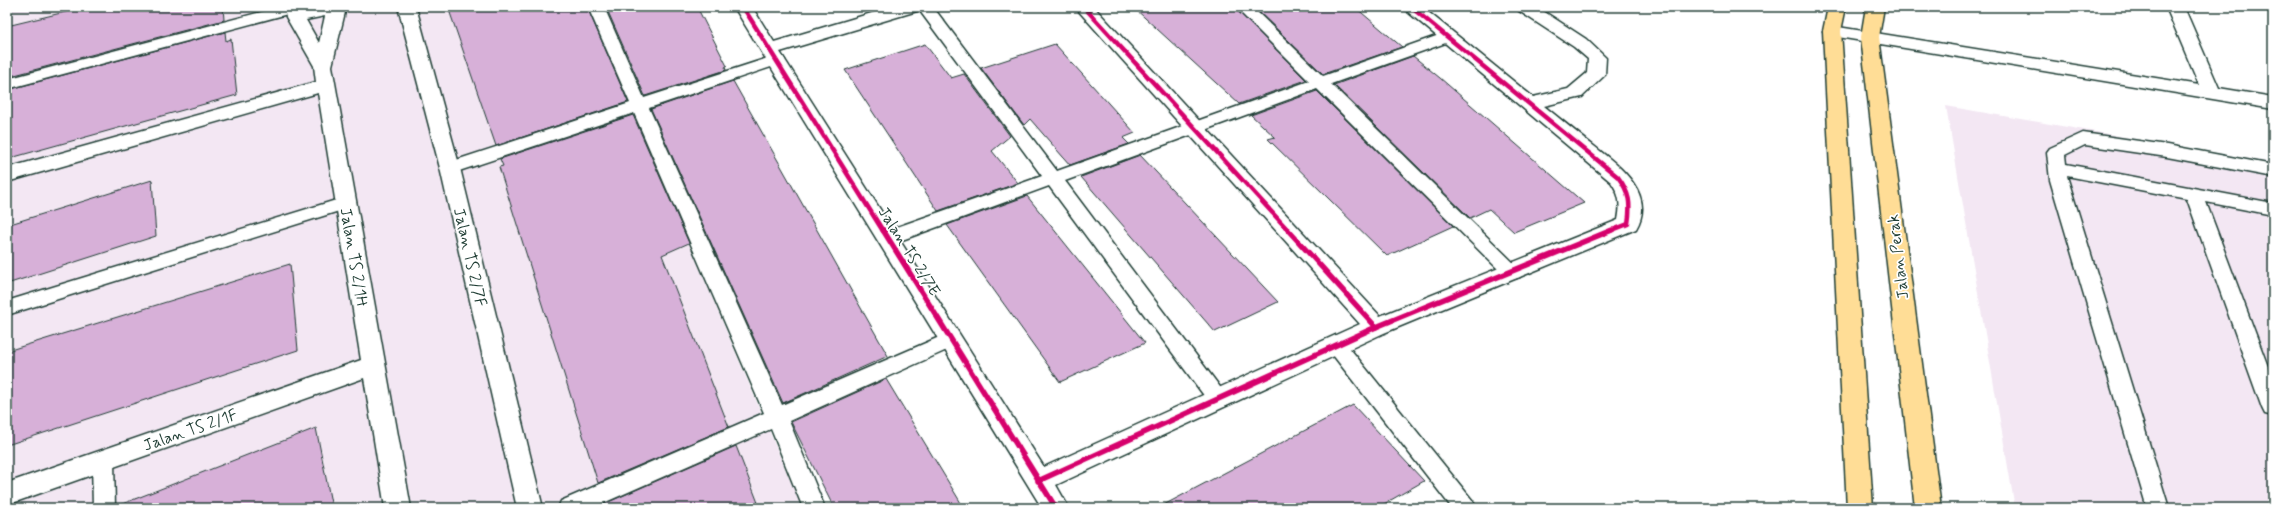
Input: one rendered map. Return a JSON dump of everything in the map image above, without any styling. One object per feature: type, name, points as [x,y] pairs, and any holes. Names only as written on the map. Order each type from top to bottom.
[{"type":"main road","points":[[1837,7],[1832,31],[1860,508]]},
{"type":"main road","name":"Jalan Perak","points":[[1875,7],[1870,37],[1928,508]]},
{"type":"street","points":[[7,175],[324,75],[294,11],[336,7]]},
{"type":"street","name":"Jalan TS 2/1H","points":[[336,7],[324,75],[398,508]]},
{"type":"street","name":"Jalan TS 2/7F","points":[[407,7],[450,168],[530,508]]},
{"type":"street","name":"Jalan TS 2/7E","points":[[743,7],[1056,508]]},
{"type":"street","points":[[773,55],[911,7]]},
{"type":"street","points":[[1084,7],[1376,327]]},
{"type":"street","points":[[1038,481],[1376,327],[1514,272],[1628,224],[1630,193],[1618,177],[1411,7]]},
{"type":"street","points":[[1525,7],[1580,43],[1598,58],[1596,75],[1575,93],[1530,104]]},
{"type":"street","points":[[2175,7],[2211,92]]},
{"type":"street","points":[[1832,31],[2273,102]]},
{"type":"street","name":"Jalan TS 2/1F","points":[[7,494],[374,366]]},
{"type":"lane","points":[[596,7],[776,416],[814,508]]},
{"type":"lane","points":[[925,7],[1218,399]]},
{"type":"lane","points":[[1243,7],[1514,272]]},
{"type":"lane","points":[[7,84],[294,11]]},
{"type":"lane","points":[[887,238],[1448,37]]},
{"type":"lane","points":[[450,168],[640,106],[773,55]]},
{"type":"lane","points":[[2158,508],[2059,180],[2056,152],[2083,139],[2167,151],[2273,171]]},
{"type":"lane","points":[[2058,168],[2273,210]]},
{"type":"lane","points":[[2194,194],[2273,408]]},
{"type":"lane","points":[[7,308],[346,203]]},
{"type":"lane","points":[[569,508],[951,340]]},
{"type":"lane","points":[[1336,345],[1465,508]]},
{"type":"lane","points":[[103,460],[104,508]]},
{"type":"shaded area","points":[[7,7],[588,7],[802,508],[7,508]]},
{"type":"shaded area","points":[[1946,106],[2273,163],[2273,508],[2015,508]]},
{"type":"building","points":[[86,7],[223,7],[224,20],[7,77],[7,26]]},
{"type":"building","points":[[448,7],[587,7],[628,102],[496,146]]},
{"type":"building","points":[[606,7],[697,7],[727,66],[725,67],[726,70],[645,96]]},
{"type":"building","points":[[1133,7],[1234,7],[1306,80],[1239,104]]},
{"type":"building","points":[[1254,7],[1355,7],[1402,47],[1323,74]]},
{"type":"building","points":[[225,32],[226,41],[231,39],[237,95],[7,159],[7,90]]},
{"type":"building","points":[[925,44],[951,78],[964,74],[1010,136],[992,151],[1018,183],[938,211],[845,70]]},
{"type":"building","points":[[1055,44],[1135,133],[1123,138],[1129,144],[1070,165],[1030,119],[1024,125],[981,68]]},
{"type":"building","points":[[1413,56],[1584,203],[1514,232],[1489,209],[1470,218],[1334,85]]},
{"type":"building","points":[[733,81],[888,356],[783,403],[651,109]]},
{"type":"building","points":[[1317,91],[1453,226],[1387,256],[1268,139],[1275,137],[1251,115]]},
{"type":"building","points":[[633,115],[689,243],[662,255],[729,427],[598,483],[499,167],[503,166],[500,159]]},
{"type":"building","points":[[1140,155],[1278,302],[1215,332],[1081,177]]},
{"type":"building","points":[[152,180],[156,236],[7,284],[7,225]]},
{"type":"building","points":[[1027,196],[1145,343],[1060,382],[947,225]]},
{"type":"building","points":[[290,264],[298,350],[7,445],[7,351]]},
{"type":"building","points":[[886,379],[964,508],[834,508],[791,422]]},
{"type":"building","points":[[1353,405],[1424,481],[1377,508],[1158,508]]},
{"type":"building","points":[[316,428],[332,508],[117,508],[117,506]]},
{"type":"building","points":[[736,446],[760,508],[606,508],[604,504]]},
{"type":"cycle path","points":[[743,7],[1056,508]]},
{"type":"cycle path","points":[[1038,481],[1376,327],[1084,7]]},
{"type":"cycle path","points":[[1376,327],[1628,224],[1631,203],[1629,194],[1618,177],[1411,7]]}]
